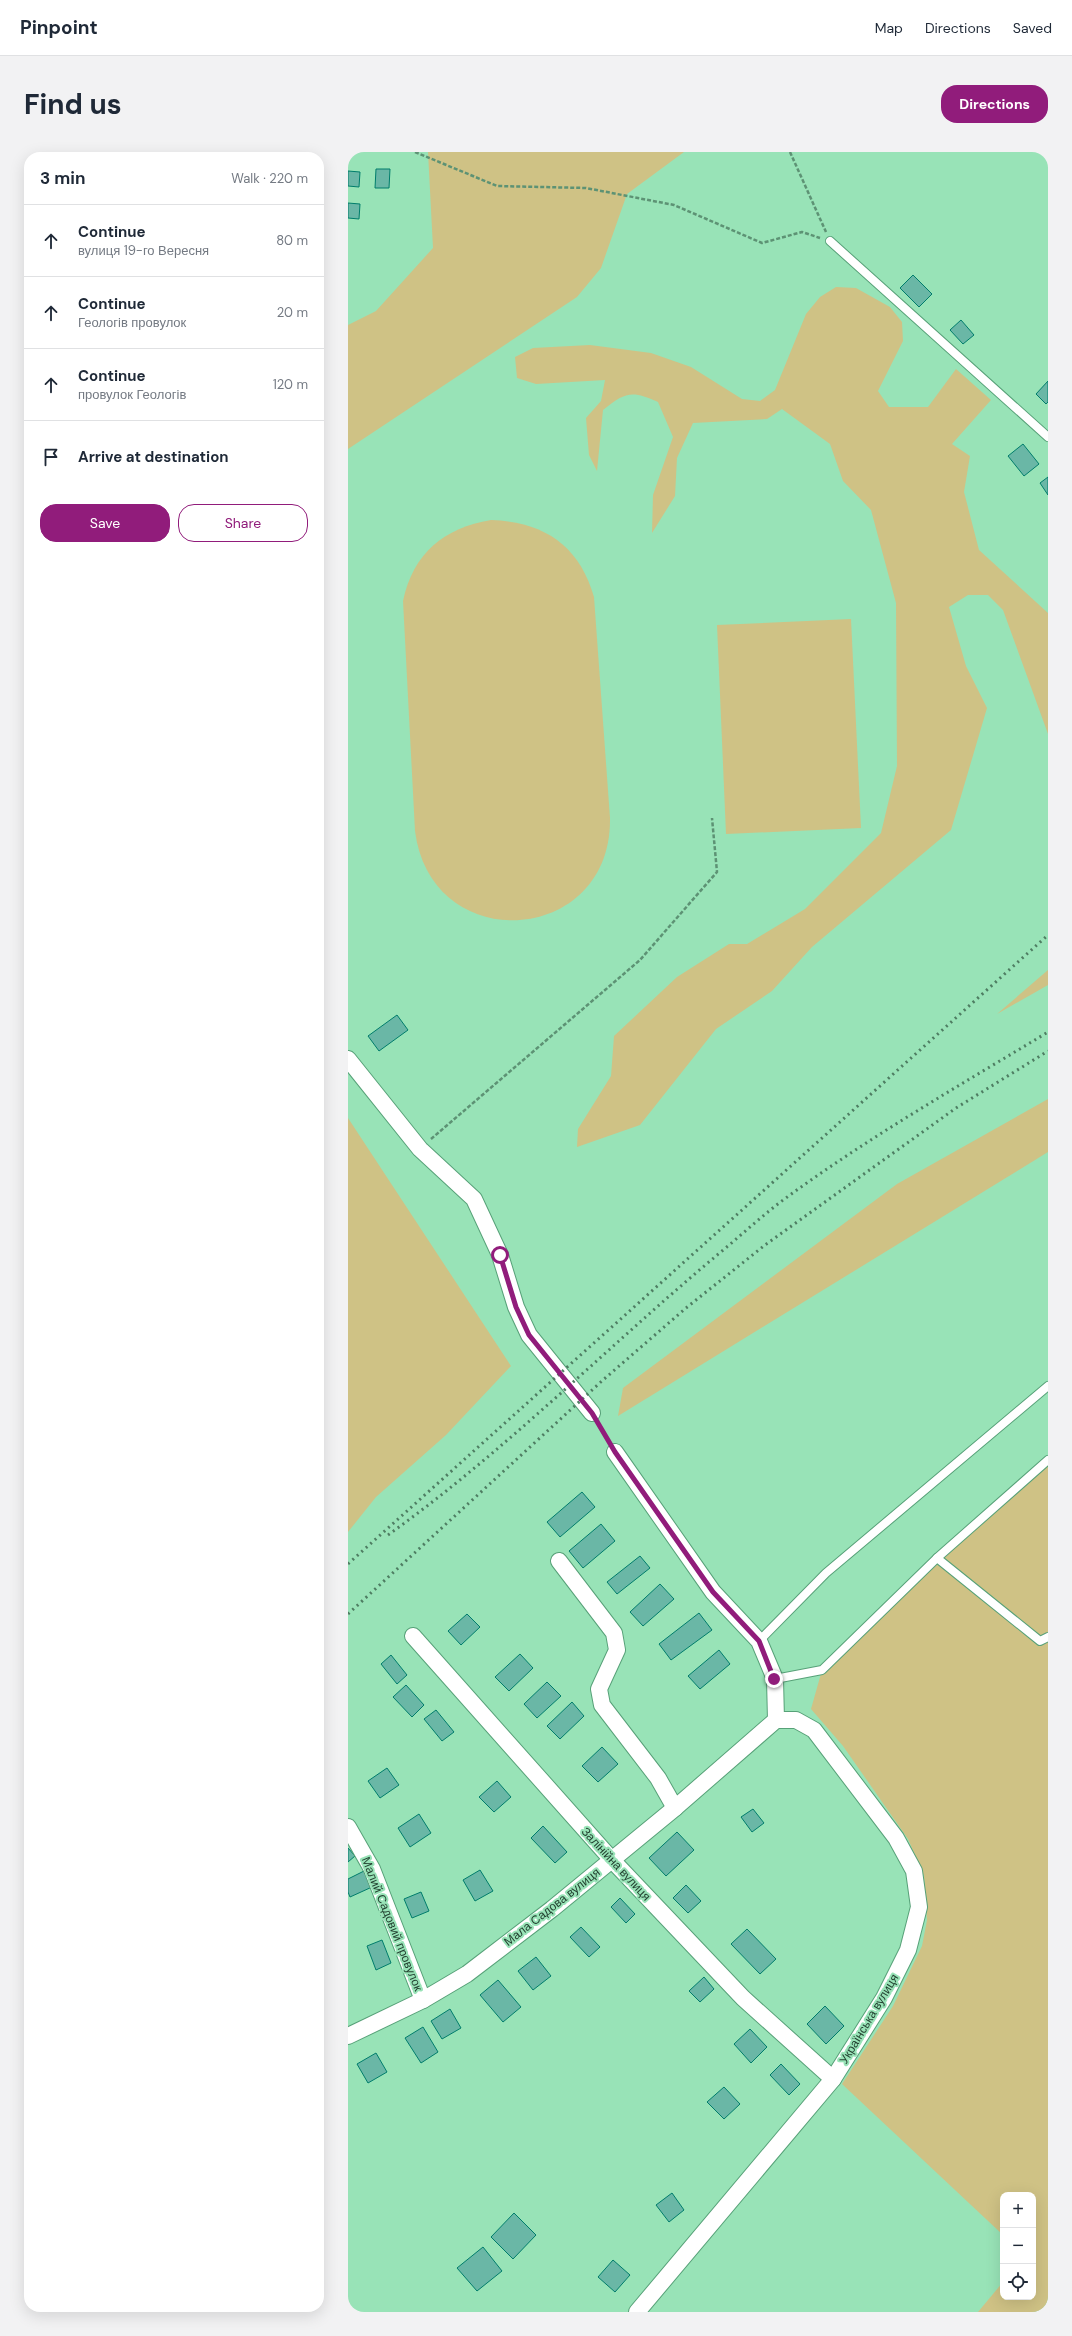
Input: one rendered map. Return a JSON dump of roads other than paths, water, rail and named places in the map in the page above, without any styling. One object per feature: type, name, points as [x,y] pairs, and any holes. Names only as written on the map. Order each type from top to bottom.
[{"type":"street","points":[[348,1059],[420,1149],[474,1199],[500,1255],[516,1307],[529,1335],[592,1413]]},
{"type":"street","points":[[615,1452],[713,1592],[759,1641],[774,1679],[776,1720]]},
{"type":"street","points":[[559,1561],[614,1633],[617,1650],[599,1689],[602,1705],[658,1778],[674,1808]]},
{"type":"street","name":"Залінійна вулиця","points":[[413,1636],[612,1860],[742,1998],[833,2079]]},
{"type":"street","name":"Мала Садова вулиця","points":[[348,2036],[423,2000],[467,1974],[552,1909],[612,1860],[776,1720]]},
{"type":"street","name":"Українська вулиця","points":[[637,2312],[833,2079],[884,1998],[908,1950],[919,1907],[914,1871],[896,1838],[814,1730],[796,1720],[776,1720]]},
{"type":"street","name":"Малий Садовий провулок","points":[[348,1827],[372,1869],[423,2000]]},
{"type":"lane","points":[[830,241],[1048,437]]},
{"type":"lane","points":[[759,1641],[826,1573],[1048,1386]]},
{"type":"lane","points":[[774,1679],[822,1670],[937,1558],[1048,1460]]},
{"type":"lane","points":[[937,1558],[1040,1641],[1048,1638]]},
{"type":"railway","points":[[348,1564],[1048,935]]},
{"type":"railway","points":[[388,1535],[475,1468],[558,1396],[680,1286],[781,1202],[852,1152],[1048,1032]]},
{"type":"railway","points":[[348,1614],[603,1380],[686,1308],[765,1245],[956,1108],[1048,1051]]}]
